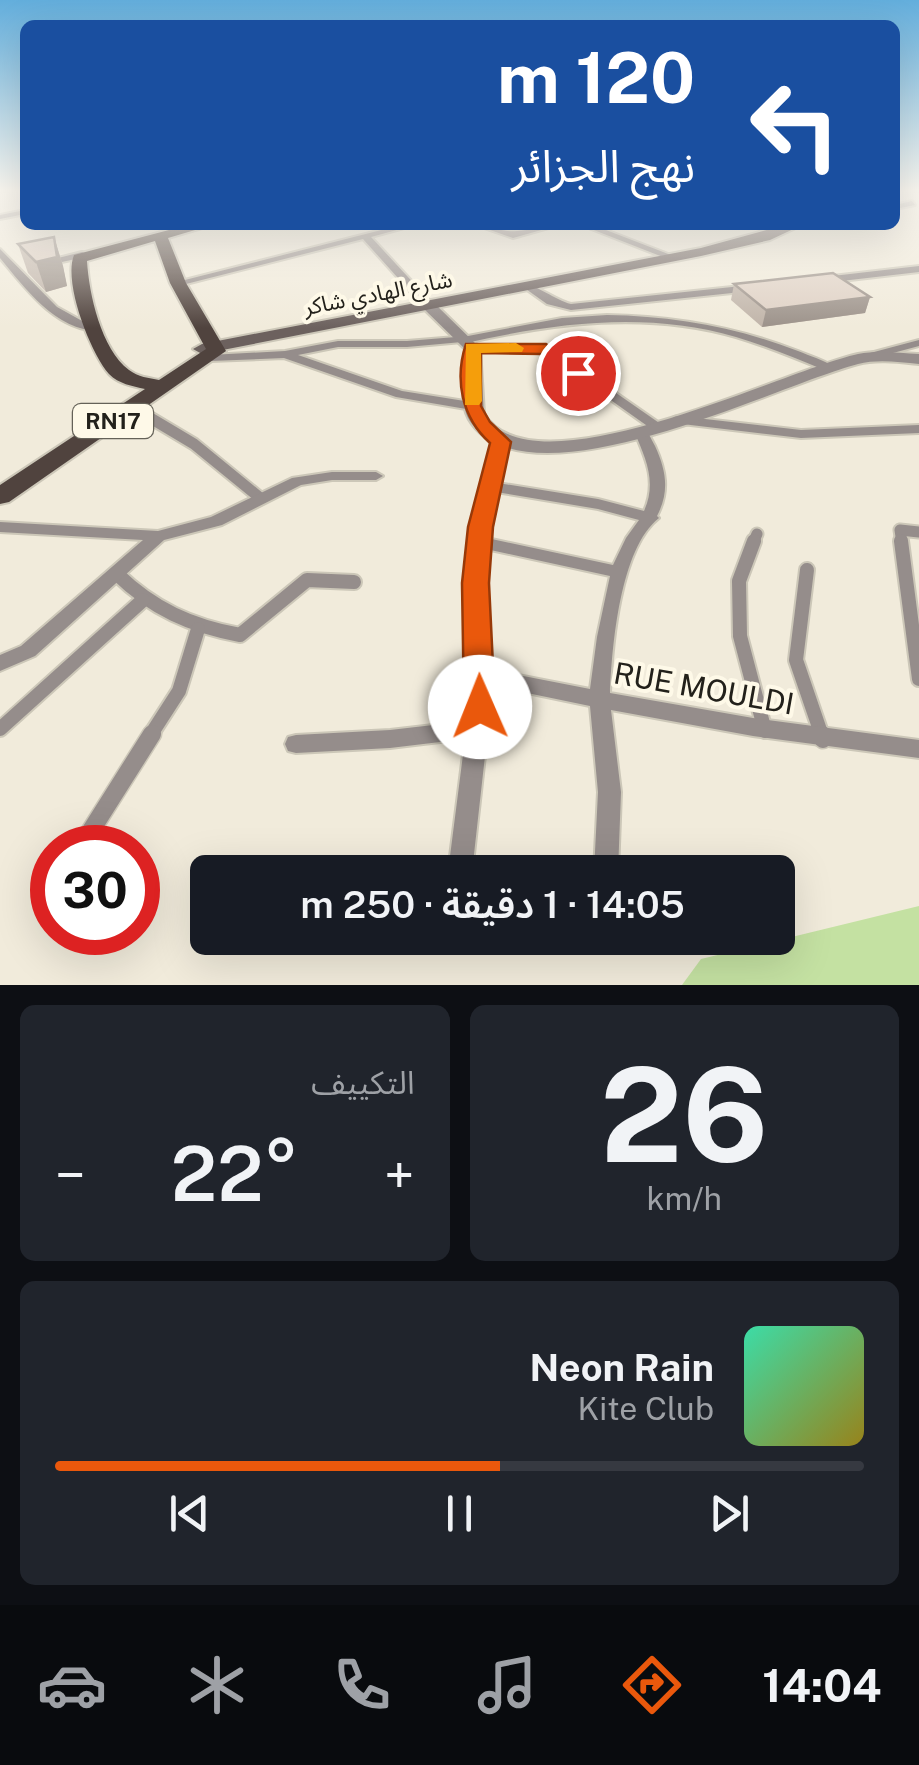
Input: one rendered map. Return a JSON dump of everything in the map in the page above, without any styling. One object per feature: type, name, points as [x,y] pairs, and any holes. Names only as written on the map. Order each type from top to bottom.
[{"type":"main road","points":[[156,236],[82,255],[78,266],[95,329],[112,367],[123,376],[157,385]]},
{"type":"main road","points":[[160,236],[178,284],[210,349]]},
{"type":"main road","name":"شارع الهادي شاكر","points":[[210,349],[767,236]]},
{"type":"main road","name":"RN17","points":[[0,482],[210,349]]},
{"type":"main road","name":"RN17","points":[[0,496],[132,407],[157,385]]},
{"type":"street","points":[[178,284],[366,236],[467,342],[472,406],[482,425],[500,442],[529,449],[565,449],[650,430],[828,367],[919,342]]},
{"type":"street","points":[[614,236],[671,257]]},
{"type":"street","points":[[0,252],[70,323],[95,329]]},
{"type":"street","points":[[15,269],[82,255]]},
{"type":"street","points":[[812,281],[919,269]]},
{"type":"street","points":[[529,287],[558,305],[571,307],[774,286]]},
{"type":"street","points":[[467,342],[573,318],[659,318],[753,336],[828,367]]},
{"type":"street","points":[[210,349],[286,354],[338,344],[467,342],[546,349],[650,430],[660,494],[651,518],[619,572],[600,700],[608,771],[606,855]]},
{"type":"street","points":[[286,354],[400,394],[472,406]]},
{"type":"street","points":[[862,358],[919,360]]},
{"type":"street","points":[[132,407],[194,444],[259,496]]},
{"type":"street","points":[[679,420],[801,434],[919,429]]},
{"type":"street","points":[[462,855],[478,728],[479,542],[500,442]]},
{"type":"street","points":[[1,528],[158,536],[216,521],[259,496],[314,477],[376,476]]},
{"type":"street","points":[[489,486],[598,504],[651,518]]},
{"type":"street","points":[[919,532],[900,530],[919,679]]},
{"type":"street","points":[[757,534],[739,581],[740,636],[765,731]]},
{"type":"street","points":[[0,662],[28,650],[158,536]]},
{"type":"street","points":[[479,542],[619,572]]},
{"type":"street","points":[[807,570],[796,660],[823,739]]},
{"type":"street","points":[[117,574],[143,600],[198,629],[240,635],[307,580],[354,582]]},
{"type":"street","points":[[0,729],[143,600]]},
{"type":"street","points":[[94,825],[179,690],[198,629]]},
{"type":"street","name":"RUE MOULDI","points":[[480,675],[765,731],[919,749]]},
{"type":"street","points":[[296,744],[390,739],[478,728]]},
{"type":"green space","points":[[919,906],[919,985],[682,985],[701,959],[717,955],[795,955],[795,936]]},
{"type":"building","points":[[54,237],[57,257],[36,262],[18,244]]},
{"type":"building","points":[[833,273],[870,297],[766,310],[734,284]]},
{"type":"slow traffic","points":[[472,401],[472,348],[516,348]]},
{"type":"route","points":[[480,707],[476,583],[480,527],[500,442],[482,425],[472,406],[472,348],[546,349],[578,373]]}]
